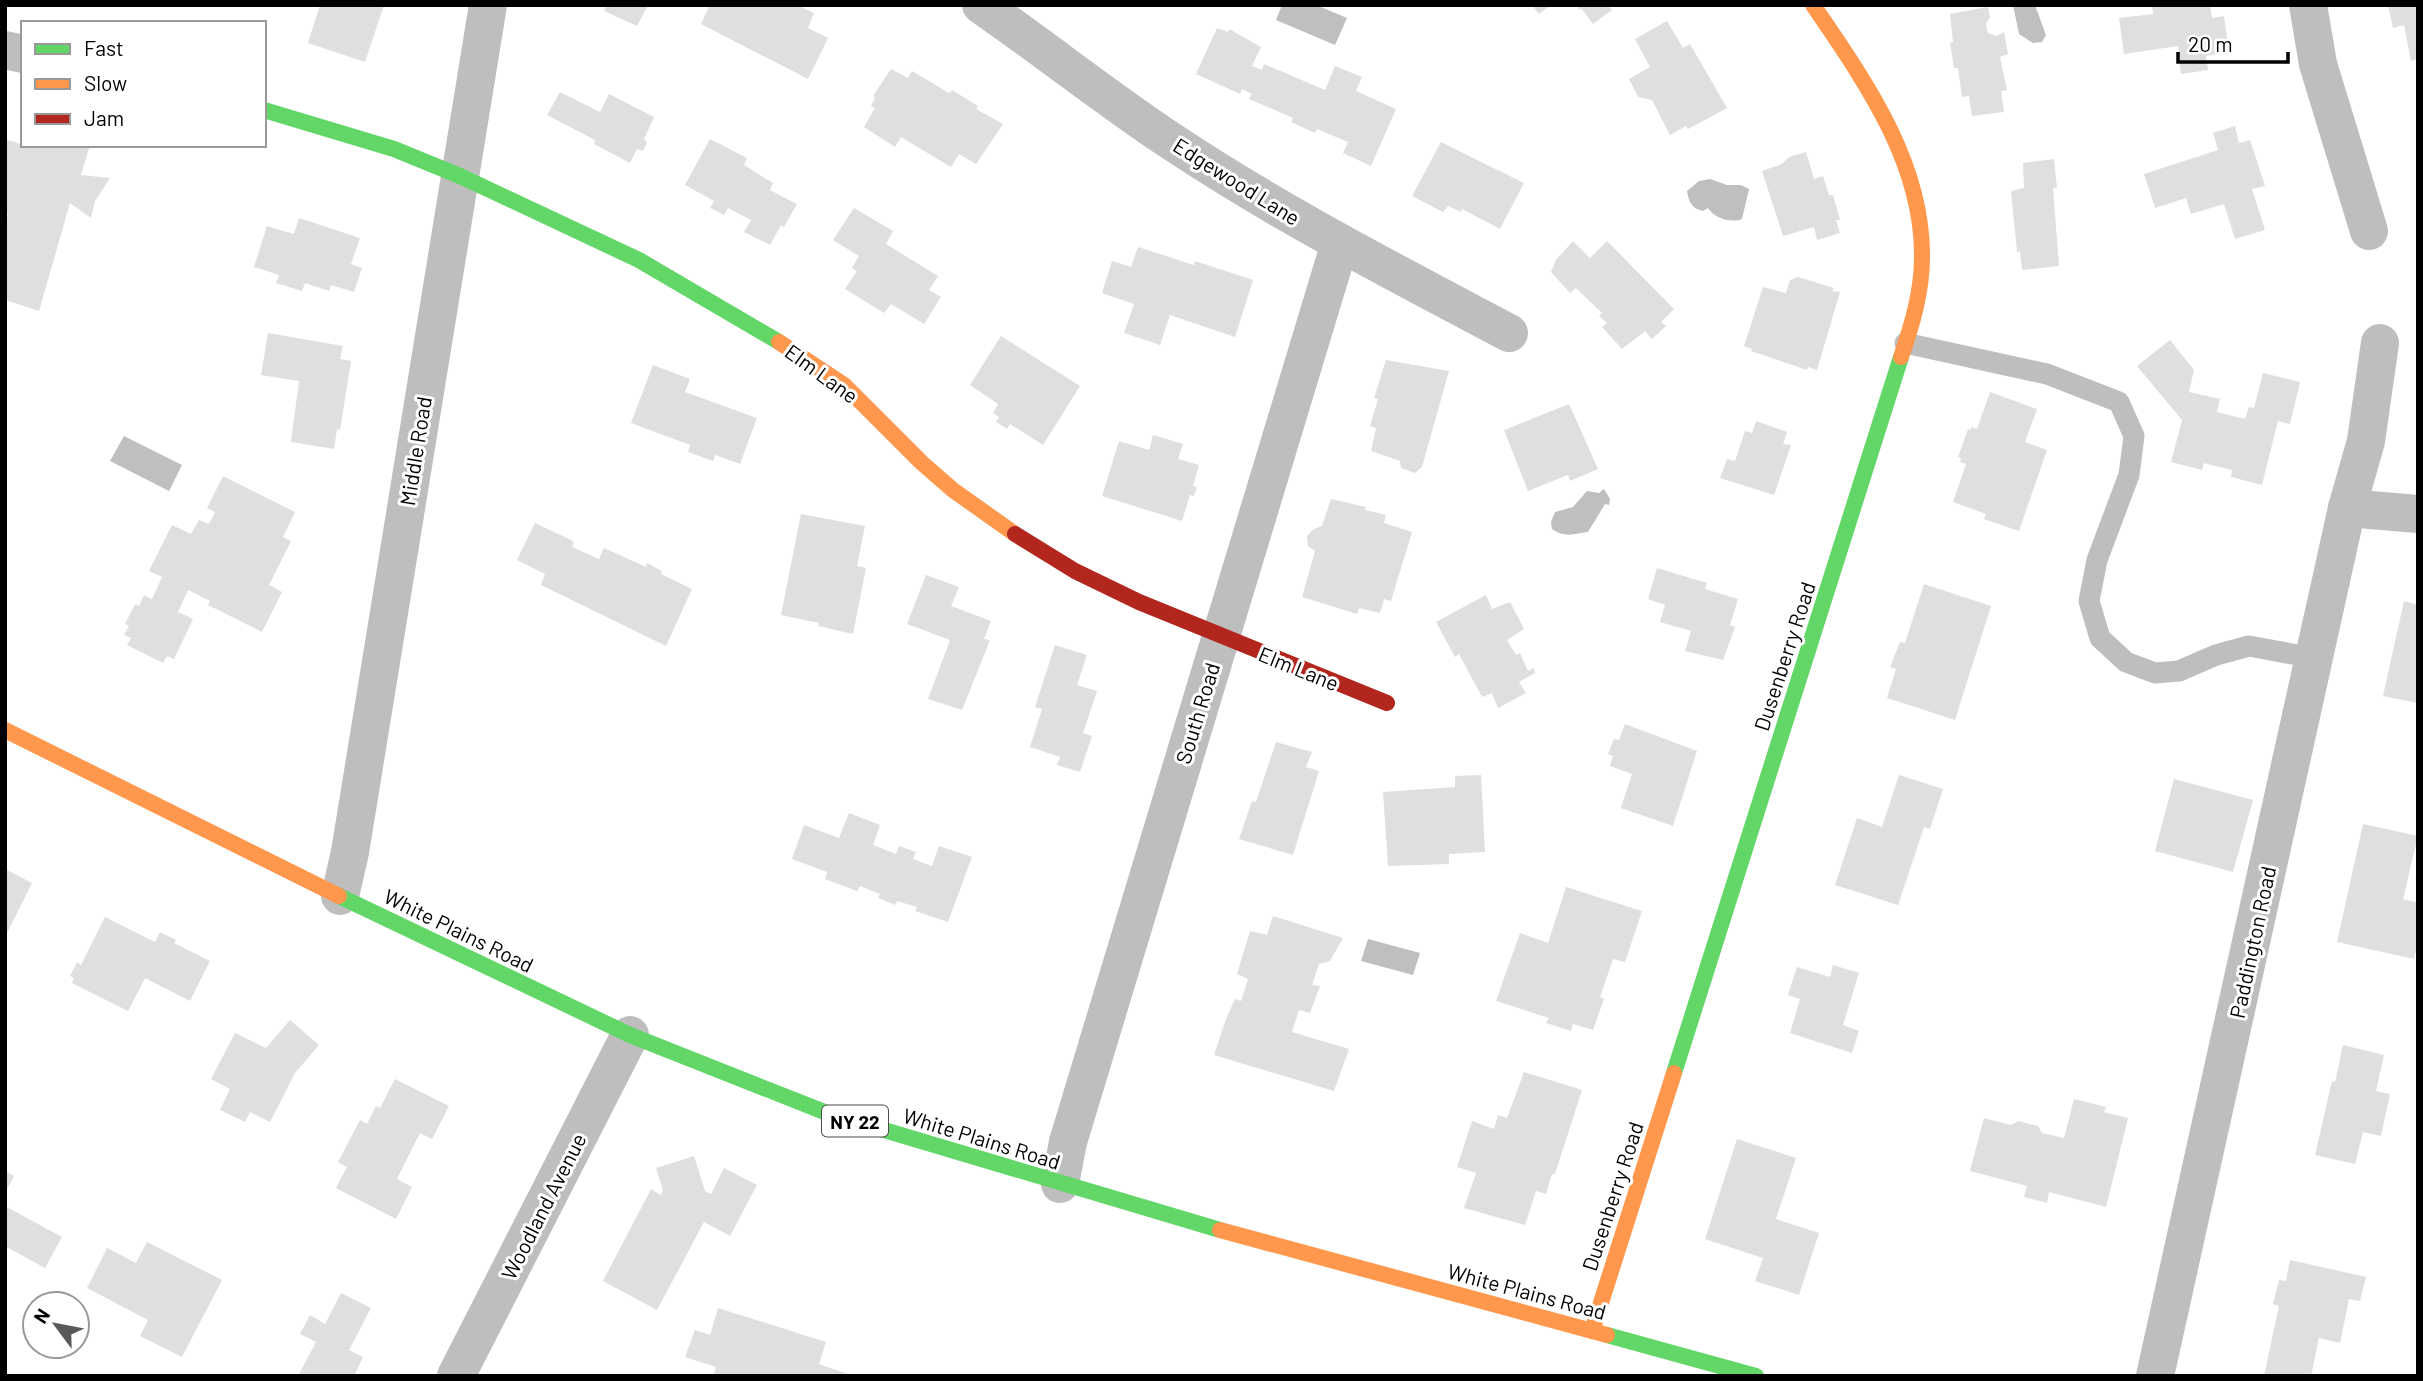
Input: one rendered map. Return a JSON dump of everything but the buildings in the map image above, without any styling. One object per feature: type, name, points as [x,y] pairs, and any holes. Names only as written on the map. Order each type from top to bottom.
[{"type":"street","name":"Middle Road","points":[[340,896],[350,852],[488,5]]},
{"type":"street","name":"Edgewood Lane","points":[[981,5],[1170,141],[1339,243],[1508,333]]},
{"type":"street","name":"Dusenberry Road","points":[[1592,1331],[1918,297],[1922,246],[1917,206],[1905,160],[1882,114],[1813,5]]},
{"type":"street","points":[[2308,5],[2318,64],[2369,230]]},
{"type":"street","name":"Elm Lane","points":[[266,111],[394,149],[460,176],[639,260],[766,333],[844,385],[953,490],[996,522],[1075,571],[1139,602],[1387,703]]},
{"type":"street","name":"South Road","points":[[1060,1184],[1068,1142],[1339,243]]},
{"type":"street","name":"Paddington Road","points":[[2155,1376],[2347,508],[2365,441],[2379,343]]},
{"type":"street","points":[[2347,508],[2418,514]]},
{"type":"street","name":"White Plains Road","points":[[5,730],[340,896],[630,1035],[827,1113],[1194,1223],[1756,1376]]},
{"type":"street","name":"Woodland Avenue","points":[[456,1376],[630,1035]]},
{"type":"lane","points":[[1905,343],[2047,374],[2119,402],[2134,436],[2129,475],[2097,561],[2089,601],[2100,638],[2126,662],[2155,673],[2179,671],[2216,655],[2249,646],[2314,658]]},
{"type":"shaded area","points":[[1282,5],[1316,5],[1347,18],[1335,45],[1276,20]]},
{"type":"shaded area","points":[[2013,5],[2035,5],[2046,35],[2042,42],[2033,43],[2019,34]]},
{"type":"shaded area","points":[[1710,179],[1749,189],[1742,219],[1724,219],[1708,208],[1703,211],[1691,204],[1687,191],[1699,181]]},
{"type":"shaded area","points":[[124,436],[182,465],[169,491],[110,461]]},
{"type":"shaded area","points":[[1604,489],[1610,499],[1609,505],[1605,504],[1588,532],[1565,534],[1552,529],[1551,522],[1555,512],[1573,507],[1587,491],[1599,493]]},
{"type":"shaded area","points":[[1368,939],[1420,953],[1413,975],[1361,961]]},
{"type":"traffic: fast","points":[[266,111],[394,149],[460,176],[639,260],[779,342]]},
{"type":"traffic: fast","points":[[1674,1073],[1901,357]]},
{"type":"traffic: fast","points":[[339,896],[630,1035],[827,1113],[1220,1230]]},
{"type":"traffic: fast","points":[[1607,1335],[1756,1376]]},
{"type":"traffic: slow","points":[[1813,5],[1852,63],[1887,124],[1913,188],[1920,222],[1922,270],[1916,308],[1901,357]]},
{"type":"traffic: slow","points":[[779,342],[844,385],[922,463],[953,490],[1015,534]]},
{"type":"traffic: slow","points":[[5,730],[339,896]]},
{"type":"traffic: slow","points":[[1592,1331],[1674,1073]]},
{"type":"traffic: slow","points":[[1220,1230],[1607,1335]]},
{"type":"traffic: jam","points":[[1015,534],[1075,571],[1139,602],[1387,703]]}]
